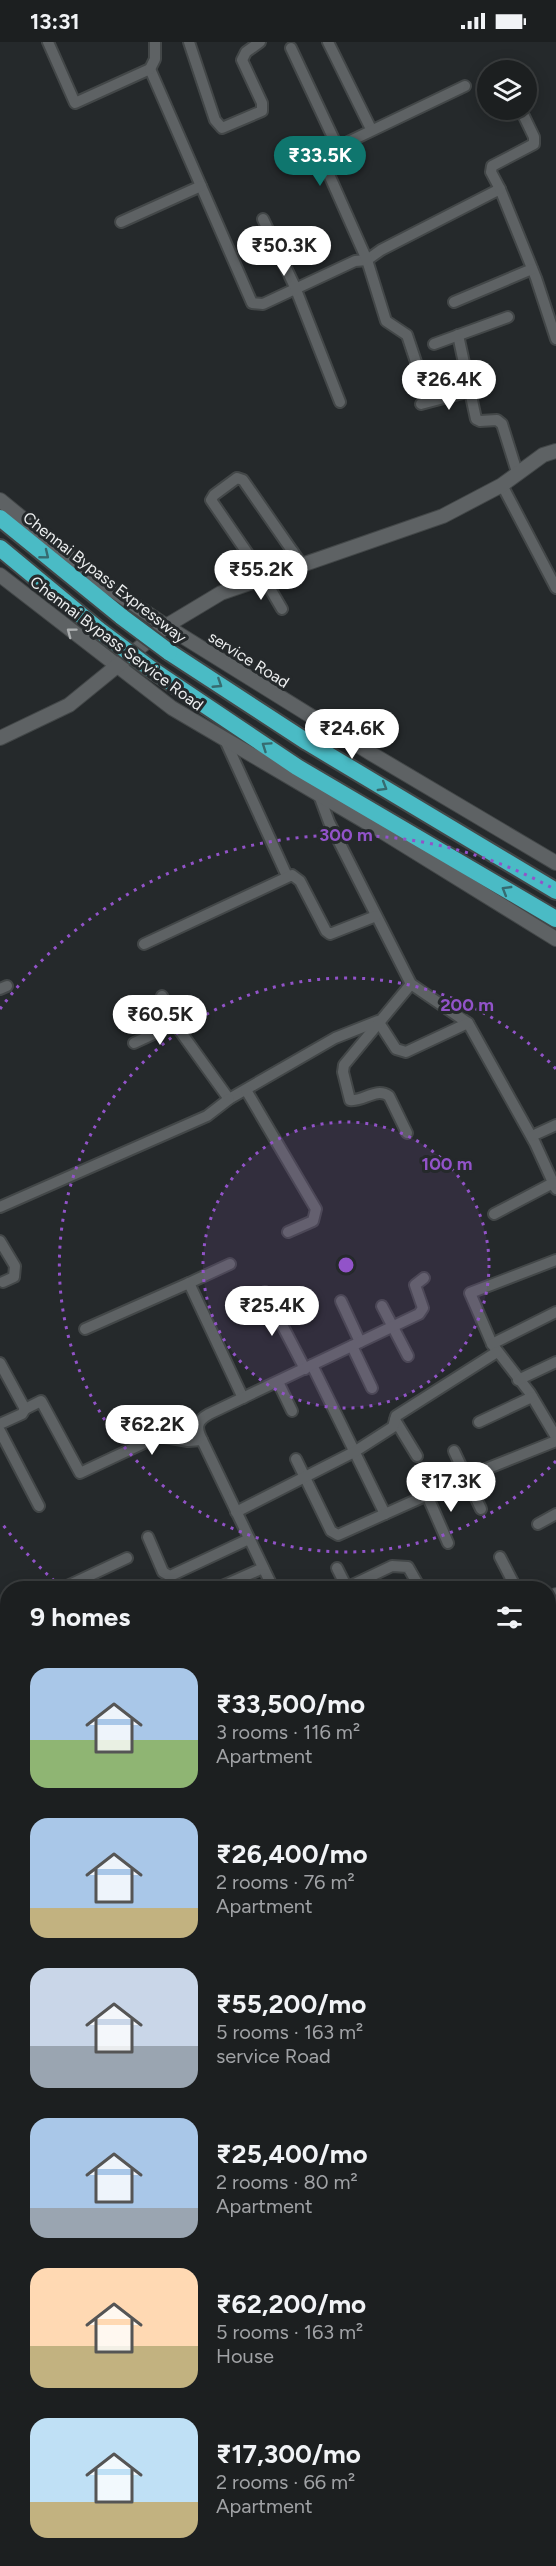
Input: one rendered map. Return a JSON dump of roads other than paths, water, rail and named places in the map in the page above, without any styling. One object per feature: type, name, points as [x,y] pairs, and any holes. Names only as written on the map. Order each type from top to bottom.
[{"type":"highway","name":"Chennai Bypass Expressway","points":[[0,518],[169,652],[307,742],[556,891]]},
{"type":"highway","points":[[0,548],[99,630],[151,669],[297,767],[556,919]]},
{"type":"street","points":[[48,42],[71,101],[75,103],[150,69],[155,59],[155,42]]},
{"type":"street","points":[[189,42],[215,120],[222,128],[262,111],[262,103],[242,60],[246,52],[260,42]]},
{"type":"street","points":[[328,42],[372,129]]},
{"type":"street","points":[[291,48],[337,146]]},
{"type":"street","points":[[150,69],[252,303],[263,304],[295,287],[355,261],[367,260],[381,250],[500,189]]},
{"type":"street","points":[[418,368],[407,334],[386,321],[367,260],[323,160],[327,150],[465,86]]},
{"type":"street","points":[[526,120],[534,137],[534,144],[492,166],[491,172],[532,269],[556,339]]},
{"type":"street","points":[[120,222],[201,186]]},
{"type":"street","points":[[263,219],[295,287],[340,402]]},
{"type":"street","points":[[454,302],[532,269]]},
{"type":"street","points":[[434,344],[508,317]]},
{"type":"street","points":[[459,335],[476,419],[480,421],[497,420],[502,424],[517,472]]},
{"type":"street","points":[[421,404],[470,391]]},
{"type":"street","points":[[0,738],[69,705],[166,626],[221,593],[263,576],[302,565],[443,516],[502,485],[543,455],[556,451]]},
{"type":"street","points":[[282,609],[263,576],[211,500],[214,495],[237,478],[243,480],[302,565]]},
{"type":"street","points":[[502,485],[556,588]]},
{"type":"street","name":"service Road","points":[[0,500],[99,581],[166,626],[372,754],[556,864]]},
{"type":"street","points":[[263,576],[293,552]]},
{"type":"street","name":"Chennai Bypass Service Road","points":[[0,575],[172,708],[556,939]]},
{"type":"street","points":[[225,740],[287,876]]},
{"type":"street","points":[[320,795],[329,822],[411,984],[468,1023],[532,1136],[555,1186],[494,1214]]},
{"type":"street","points":[[144,944],[292,875],[300,881],[326,931],[330,934],[376,916]]},
{"type":"street","points":[[406,1133],[392,1100],[384,1093],[353,1101],[348,1097],[343,1072],[344,1065],[378,1021],[411,984]]},
{"type":"street","points":[[162,996],[175,1024],[229,1099]]},
{"type":"street","points":[[378,1021],[396,1049],[405,1052],[468,1023]]},
{"type":"street","points":[[0,1207],[207,1116],[229,1099],[335,1038],[378,1021]]},
{"type":"street","points":[[134,1043],[175,1024]]},
{"type":"street","points":[[246,1090],[316,1209],[313,1221],[288,1232]]},
{"type":"street","points":[[532,1136],[556,1125]]},
{"type":"street","points":[[0,1241],[15,1270],[14,1276],[3,1282]]},
{"type":"street","points":[[296,1459],[333,1534],[338,1535],[556,1439],[532,1397],[495,1348],[470,1293],[556,1260]]},
{"type":"street","points":[[86,1329],[230,1264]]},
{"type":"street","points":[[270,1581],[202,1440],[197,1427],[202,1417],[422,1311],[415,1285],[424,1278]]},
{"type":"street","points":[[189,1283],[243,1398]]},
{"type":"street","points":[[266,1292],[354,1452],[385,1514]]},
{"type":"street","points":[[341,1301],[372,1388]]},
{"type":"street","points":[[382,1306],[408,1356]]},
{"type":"street","points":[[236,1512],[354,1452],[393,1427],[395,1420],[495,1348],[556,1312]]},
{"type":"street","points":[[518,1380],[556,1362]]},
{"type":"street","points":[[0,1363],[25,1409]]},
{"type":"street","points":[[278,1382],[292,1411]]},
{"type":"street","points":[[479,1422],[532,1397]]},
{"type":"street","points":[[0,1424],[22,1414],[25,1409],[40,1401],[80,1473],[159,1436],[188,1441],[202,1440]]},
{"type":"street","points":[[395,1420],[417,1456]]},
{"type":"street","points":[[0,1431],[39,1506]]},
{"type":"street","points":[[454,1451],[481,1509]]},
{"type":"street","points":[[427,1495],[448,1543]]},
{"type":"street","points":[[538,1524],[556,1514]]},
{"type":"street","points":[[147,1537],[163,1572],[170,1576],[249,1539]]},
{"type":"street","points":[[500,1557],[512,1581]]},
{"type":"street","points":[[78,1581],[127,1558]]},
{"type":"street","points":[[363,1581],[398,1565],[408,1567],[416,1581]]},
{"type":"street","points":[[234,1581],[263,1568]]},
{"type":"street","points":[[337,1568],[344,1581]]}]
